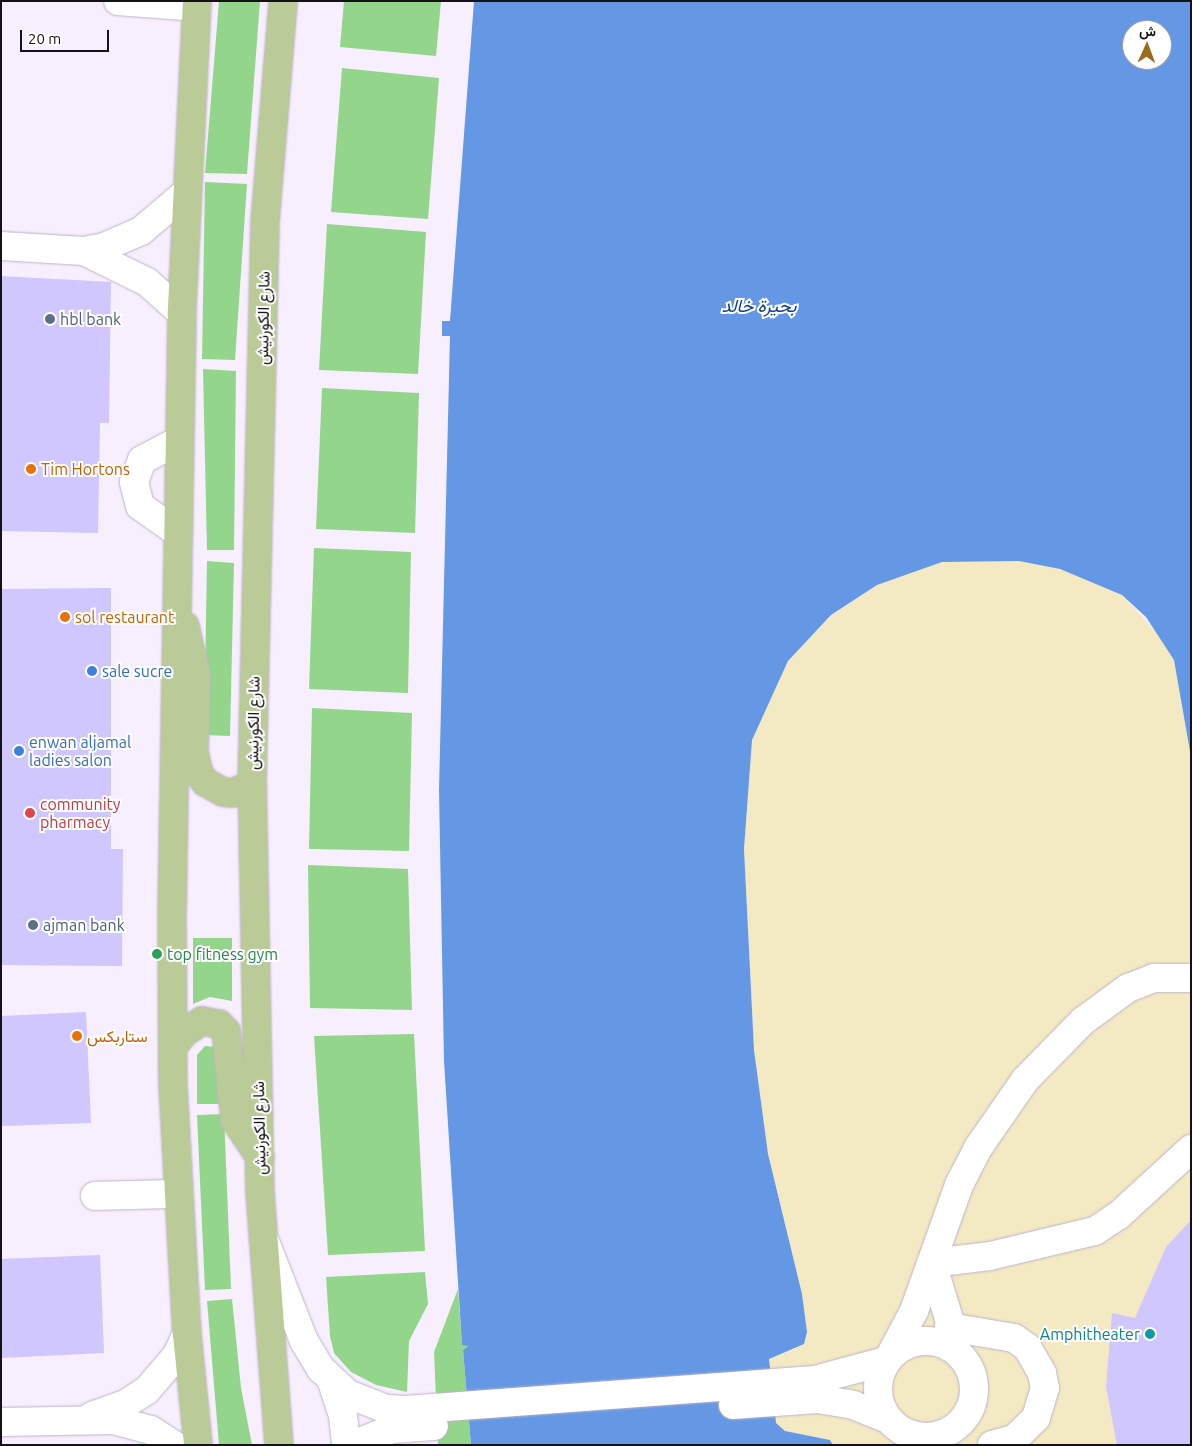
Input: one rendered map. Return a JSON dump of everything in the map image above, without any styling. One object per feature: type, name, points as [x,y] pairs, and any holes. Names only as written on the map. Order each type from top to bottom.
[{"type":"main road","name":"شارع الكورنيش","points":[[279,1445],[263,1236],[252,784],[265,222],[283,1]]},
{"type":"main road","points":[[197,4],[187,192],[178,442],[173,1047],[187,1334],[198,1445]]},
{"type":"main road","points":[[176,604],[192,650],[196,676],[194,752],[199,773],[205,782],[223,792],[233,793],[252,784]]},
{"type":"main road","points":[[173,1047],[184,1033],[202,1021],[220,1024],[226,1031],[235,1120],[260,1157]]},
{"type":"street","points":[[118,1],[197,4]]},
{"type":"street","points":[[84,251],[141,231],[187,192]]},
{"type":"street","points":[[1,246],[84,251],[147,282],[182,313]]},
{"type":"street","points":[[177,532],[140,506],[134,482],[142,460],[178,442]]},
{"type":"street","points":[[900,1431],[877,1394],[877,1381],[914,1311],[956,1193],[978,1148],[1025,1080],[1053,1050],[1128,988],[1154,978],[1191,978]]},
{"type":"street","points":[[932,1262],[990,1256],[1095,1231],[1108,1224],[1191,1149]]},
{"type":"street","points":[[95,1196],[179,1194]]},
{"type":"street","points":[[263,1236],[304,1341],[332,1382],[343,1415],[346,1445]]},
{"type":"street","points":[[932,1262],[949,1327],[974,1384],[973,1400],[963,1418],[957,1445]]},
{"type":"street","points":[[949,1327],[1014,1338],[1027,1347],[1042,1373],[1045,1388],[1036,1418],[1014,1439],[992,1445]]},
{"type":"street","points":[[84,1419],[127,1403],[147,1390],[172,1361],[187,1334]]},
{"type":"street","points":[[354,1445],[425,1418],[816,1389],[888,1358],[917,1341],[949,1346],[962,1355]]},
{"type":"street","points":[[332,1382],[348,1394],[386,1408],[425,1418]]},
{"type":"street","points":[[816,1389],[853,1405],[900,1431],[926,1437],[942,1434],[963,1418]]},
{"type":"street","points":[[1,1422],[84,1419],[134,1425],[151,1430],[174,1445]]},
{"type":"green space","points":[[219,1],[260,1],[247,174],[205,173]]},
{"type":"green space","points":[[344,1],[441,1],[436,56],[340,47]]},
{"type":"green space","points":[[342,68],[439,78],[428,219],[331,212]]},
{"type":"green space","points":[[205,182],[247,184],[235,360],[202,359]]},
{"type":"green space","points":[[327,224],[426,232],[418,374],[319,370]]},
{"type":"green space","points":[[203,369],[236,371],[234,550],[207,550]]},
{"type":"green space","points":[[322,388],[419,393],[415,533],[316,529]]},
{"type":"green space","points":[[314,548],[411,552],[408,693],[309,689]]},
{"type":"green space","points":[[207,561],[234,563],[230,736],[204,735]]},
{"type":"green space","points":[[312,708],[412,713],[409,851],[309,849]]},
{"type":"green space","points":[[308,865],[408,869],[412,1010],[310,1008]]},
{"type":"green space","points":[[193,938],[232,938],[232,1001],[210,997],[193,1004]]},
{"type":"green space","points":[[414,1034],[425,1251],[328,1255],[314,1036]]},
{"type":"green space","points":[[205,1046],[217,1047],[222,1104],[197,1104],[197,1055]]},
{"type":"green space","points":[[224,1114],[231,1289],[205,1290],[197,1115]]},
{"type":"green space","points":[[425,1272],[428,1304],[409,1341],[407,1392],[376,1385],[351,1372],[334,1353],[330,1336],[326,1277]]},
{"type":"green space","points":[[458,1289],[462,1344],[468,1346],[463,1350],[471,1445],[438,1445],[434,1352]]},
{"type":"green space","points":[[232,1299],[241,1388],[252,1445],[219,1445],[207,1301]]},
{"type":"sand","points":[[978,560],[1019,561],[1060,569],[1122,595],[1162,638],[1174,660],[1184,703],[1191,757],[1191,1445],[833,1445],[830,1440],[785,1431],[776,1423],[769,1358],[796,1349],[807,1332],[802,1294],[768,1154],[754,1050],[744,849],[752,740],[788,661],[831,616],[877,585],[905,574],[942,562]]},
{"type":"water","name":"بحيرة خالد","points":[[474,1],[1191,1],[1191,757],[1174,660],[1146,617],[1122,595],[1060,569],[1019,561],[942,562],[877,585],[831,615],[788,661],[752,740],[744,849],[754,1050],[768,1154],[802,1294],[807,1332],[804,1344],[769,1359],[776,1423],[785,1431],[830,1440],[833,1445],[471,1445],[463,1350],[468,1346],[462,1345],[444,1061],[439,790],[450,336],[442,336],[442,321],[450,321]]},
{"type":"building","points":[[1,276],[111,282],[109,423],[100,423],[98,533],[1,531]]},
{"type":"building","points":[[111,588],[111,849],[123,849],[122,966],[1,965],[1,589]]},
{"type":"building","points":[[86,1012],[91,1123],[1,1126],[1,1016]]},
{"type":"building","name":"Amphitheater","points":[[1191,1220],[1191,1445],[1117,1445],[1106,1387],[1112,1313],[1135,1318],[1166,1247]]},
{"type":"building","points":[[100,1255],[104,1353],[1,1358],[1,1259]]},
{"type":"place","name":"hbl bank","points":[[50,319]]},
{"type":"place","name":"Tim Hortons","points":[[31,469]]},
{"type":"place","name":"sol restaurant","points":[[65,617]]},
{"type":"place","name":"sale sucre","points":[[92,671]]},
{"type":"place","name":"enwan aljamal ladies salon","points":[[19,751]]},
{"type":"place","name":"community pharmacy","points":[[30,813]]},
{"type":"place","name":"ajman bank","points":[[33,925]]},
{"type":"place","name":"top fitness gym","points":[[157,954]]},
{"type":"place","name":"ستاربكس","points":[[77,1036]]},
{"type":"place","name":"Amphitheater","points":[[1150,1334]]}]
